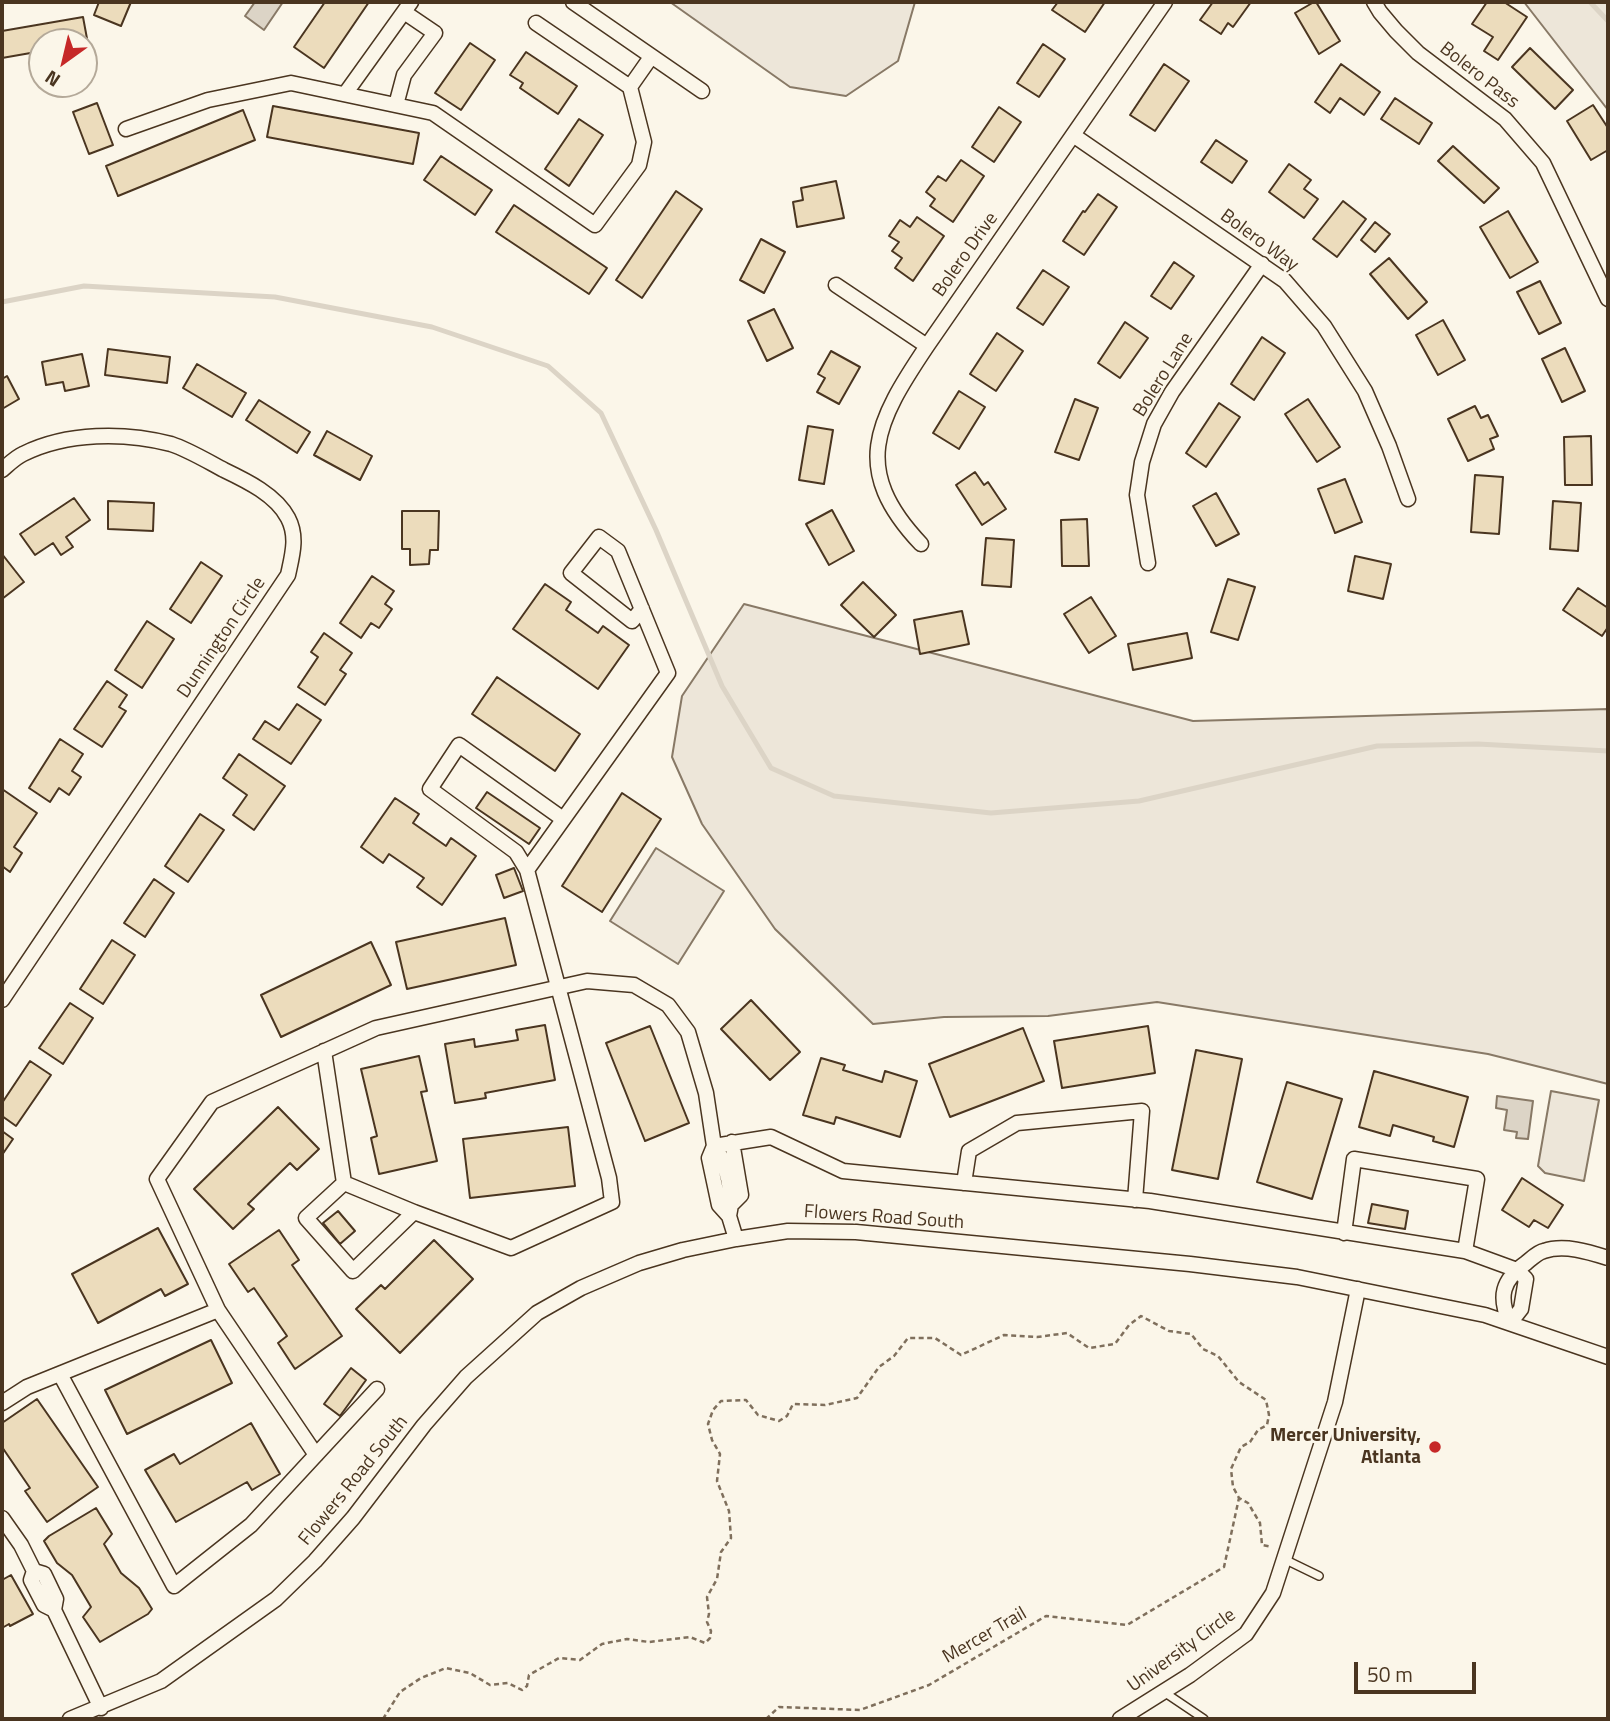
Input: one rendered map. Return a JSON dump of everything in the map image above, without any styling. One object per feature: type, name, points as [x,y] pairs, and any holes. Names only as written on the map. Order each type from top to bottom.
[{"type":"street","points":[[573,2],[702,91]]},
{"type":"street","name":"Bolero Drive","points":[[921,544],[893,510],[882,487],[878,466],[885,415],[895,393],[1165,2]]},
{"type":"street","name":"Bolero Pass","points":[[1374,2],[1396,31],[1418,53],[1505,119],[1543,163],[1608,299]]},
{"type":"street","points":[[345,94],[408,7],[435,33],[404,75],[396,105]]},
{"type":"street","points":[[126,129],[208,100],[291,83],[345,94],[433,113],[595,225],[639,164],[644,142],[630,87],[536,23]]},
{"type":"street","points":[[630,87],[651,57]]},
{"type":"street","name":"Bolero Way","points":[[1073,135],[1285,281],[1324,326],[1365,391],[1408,499]]},
{"type":"street","name":"Bolero Lane","points":[[1148,563],[1137,495],[1142,462],[1154,424],[1172,392],[1262,264]]},
{"type":"street","points":[[836,285],[927,346]]},
{"type":"street","name":"Dunnington Circle","points":[[2,470],[22,454],[55,442],[90,437],[134,437],[173,445],[239,477],[272,498],[288,518],[295,540],[288,575],[2,1000]]},
{"type":"street","points":[[527,870],[668,673],[642,609],[618,551],[599,537],[572,573],[632,621],[642,609]]},
{"type":"street","points":[[344,1183],[511,1248],[612,1202],[609,1178],[527,870],[516,852],[430,789],[459,745],[563,819]]},
{"type":"street","points":[[316,1455],[218,1311],[157,1179],[212,1102],[376,1028],[587,981],[634,985],[668,1005],[688,1032],[706,1093],[714,1146],[721,1155],[736,1239]]},
{"type":"street","points":[[324,1051],[344,1183]]},
{"type":"street","points":[[964,1183],[969,1152],[1017,1123],[1142,1111],[1135,1200]]},
{"type":"street","points":[[714,1146],[771,1137],[843,1171],[1135,1200],[1465,1251],[1517,1270],[1526,1279],[1521,1309],[1510,1323]]},
{"type":"street","points":[[730,1210],[741,1195],[732,1142]]},
{"type":"street","points":[[1344,1233],[1354,1159],[1477,1179],[1465,1251]]},
{"type":"street","points":[[344,1183],[306,1218],[353,1271],[414,1212]]},
{"type":"street","name":"Flowers Road South","points":[[71,1719],[96,1713],[161,1681],[276,1599],[353,1518],[424,1425],[466,1377],[537,1313],[581,1288],[639,1263],[736,1239],[788,1231],[856,1233],[1190,1264],[1297,1277],[1485,1315],[1608,1357]]},
{"type":"street","points":[[1517,1270],[1543,1251],[1578,1249],[1608,1258]]},
{"type":"street","name":"University Circle","points":[[1120,1719],[1246,1634],[1273,1593],[1286,1560],[1335,1402],[1358,1289]]},
{"type":"street","points":[[2,1402],[27,1387],[218,1311]]},
{"type":"street","points":[[60,1374],[174,1586],[251,1525],[377,1389]]},
{"type":"street","points":[[2,1518],[21,1545],[34,1571],[31,1580],[44,1605],[54,1610],[96,1713]]},
{"type":"lane","points":[[1286,1560],[1319,1576]]},
{"type":"lane","points":[[1164,1691],[1204,1719]]},
{"type":"path","name":"Mercer Trail","points":[[383,1719],[400,1692],[421,1678],[446,1668],[470,1673],[490,1685],[508,1683],[522,1690],[527,1686],[529,1675],[559,1658],[580,1660],[602,1644],[627,1639],[649,1642],[690,1637],[705,1643],[712,1631],[707,1622],[707,1597],[717,1579],[721,1552],[731,1538],[729,1510],[717,1481],[720,1454],[712,1440],[709,1424],[713,1410],[721,1401],[747,1400],[758,1415],[779,1421],[787,1416],[793,1404],[825,1405],[857,1398],[879,1367],[894,1356],[908,1338],[935,1338],[961,1355],[1004,1335],[1067,1333],[1089,1348],[1115,1344],[1129,1325],[1141,1316],[1169,1331],[1191,1334],[1203,1349],[1218,1356],[1239,1382],[1266,1400],[1269,1415],[1267,1425],[1241,1447],[1231,1469],[1233,1487],[1239,1498],[1248,1503],[1260,1523],[1262,1545]]},
{"type":"path","name":"Mercer Trail","points":[[766,1719],[779,1707],[860,1710],[929,1685],[1046,1616],[1127,1625],[1224,1567],[1239,1498]]},
{"type":"shaded area","points":[[255,2],[283,2],[264,30],[245,16]]},
{"type":"shaded area","points":[[670,2],[915,2],[898,61],[846,96],[790,87]]},
{"type":"shaded area","points":[[1524,2],[1608,2],[1608,110]]},
{"type":"shaded area","points":[[744,604],[1193,721],[1608,709],[1608,1084],[1488,1054],[1157,1002],[1048,1016],[944,1017],[873,1024],[775,929],[702,824],[672,757],[682,696]]},
{"type":"shaded area","points":[[656,848],[724,891],[678,964],[610,921]]},
{"type":"shaded area","points":[[1551,1091],[1599,1100],[1584,1181],[1545,1173],[1538,1166]]},
{"type":"shaded area","points":[[1497,1096],[1533,1101],[1528,1139],[1516,1138],[1517,1132],[1504,1130],[1507,1110],[1496,1108]]},
{"type":"building","points":[[99,2],[131,2],[121,26],[94,15]]},
{"type":"building","points":[[325,2],[369,2],[324,68],[294,47]]},
{"type":"building","points":[[1058,2],[1105,2],[1085,32],[1052,10]]},
{"type":"building","points":[[1213,2],[1251,2],[1233,27],[1228,23],[1221,34],[1200,20]]},
{"type":"building","points":[[1314,2],[1340,41],[1319,54],[1295,13]]},
{"type":"building","points":[[1487,2],[1504,2],[1527,17],[1498,60],[1484,51],[1493,37],[1472,24]]},
{"type":"building","points":[[83,17],[85,28],[28,28],[28,53],[2,58],[2,31]]},
{"type":"building","points":[[470,43],[495,60],[461,110],[435,93]]},
{"type":"building","points":[[1043,44],[1065,59],[1039,97],[1017,83]]},
{"type":"building","points":[[1530,48],[1573,90],[1555,109],[1512,67]]},
{"type":"building","points":[[526,52],[577,86],[558,114],[520,88],[523,83],[510,75]]},
{"type":"building","points":[[1164,64],[1189,81],[1155,131],[1130,115]]},
{"type":"building","points":[[1341,64],[1380,92],[1364,115],[1340,98],[1330,113],[1315,102]]},
{"type":"building","points":[[1395,98],[1432,123],[1419,144],[1381,119]]},
{"type":"building","points":[[97,103],[113,145],[89,154],[73,112]]},
{"type":"building","points":[[1593,105],[1608,128],[1608,150],[1591,160],[1567,121]]},
{"type":"building","points":[[273,106],[419,133],[413,164],[267,137]]},
{"type":"building","points":[[999,107],[1021,122],[994,162],[972,147]]},
{"type":"building","points":[[243,110],[255,140],[118,196],[106,166]]},
{"type":"building","points":[[579,119],[603,135],[569,186],[545,169]]},
{"type":"building","points":[[1216,140],[1247,161],[1232,183],[1201,162]]},
{"type":"building","points":[[1453,146],[1499,188],[1484,203],[1438,161]]},
{"type":"building","points":[[441,156],[492,190],[475,215],[424,180]]},
{"type":"building","points":[[961,160],[984,176],[953,222],[930,206],[935,199],[926,192],[938,176],[946,181]]},
{"type":"building","points":[[1289,164],[1311,180],[1304,189],[1318,199],[1304,218],[1269,192]]},
{"type":"building","points":[[836,181],[844,218],[797,227],[793,202],[803,200],[801,188]]},
{"type":"building","points":[[676,191],[702,209],[642,298],[616,280]]},
{"type":"building","points":[[1098,194],[1117,207],[1084,255],[1063,241]]},
{"type":"building","points":[[1343,201],[1366,219],[1337,257],[1313,239]]},
{"type":"building","points":[[514,205],[607,268],[589,294],[496,232]]},
{"type":"building","points":[[1508,211],[1538,262],[1510,278],[1480,227]]},
{"type":"building","points":[[917,217],[944,236],[913,281],[895,268],[902,258],[892,251],[899,242],[889,236],[900,220],[910,227]]},
{"type":"building","points":[[1375,222],[1390,234],[1375,252],[1361,240]]},
{"type":"building","points":[[761,239],[785,252],[764,293],[740,280]]},
{"type":"building","points":[[1389,258],[1427,302],[1408,319],[1370,274]]},
{"type":"building","points":[[1174,262],[1194,276],[1171,309],[1151,296]]},
{"type":"building","points":[[1043,270],[1069,287],[1043,325],[1017,308]]},
{"type":"building","points":[[1540,281],[1561,323],[1539,334],[1517,292]]},
{"type":"building","points":[[774,309],[793,348],[767,361],[748,321]]},
{"type":"building","points":[[1443,320],[1465,360],[1438,375],[1416,335]]},
{"type":"building","points":[[1125,322],[1148,338],[1120,378],[1098,363]]},
{"type":"building","points":[[997,333],[1023,351],[996,391],[970,374]]},
{"type":"building","points":[[1262,337],[1285,353],[1254,400],[1231,384]]},
{"type":"building","points":[[1565,348],[1585,391],[1562,402],[1542,359]]},
{"type":"building","points":[[108,349],[170,357],[167,383],[105,375]]},
{"type":"building","points":[[831,351],[860,367],[839,404],[817,392],[825,378],[818,374]]},
{"type":"building","points":[[82,354],[89,386],[65,391],[63,382],[46,385],[42,362]]},
{"type":"building","points":[[197,364],[246,393],[232,417],[183,388]]},
{"type":"building","points":[[7,376],[19,399],[2,409],[2,379]]},
{"type":"building","points":[[959,391],[985,407],[959,449],[933,433]]},
{"type":"building","points":[[1075,399],[1098,408],[1079,460],[1055,452]]},
{"type":"building","points":[[1308,399],[1340,447],[1317,462],[1285,414]]},
{"type":"building","points":[[259,400],[310,432],[297,453],[246,420]]},
{"type":"building","points":[[1219,403],[1240,417],[1206,467],[1186,453]]},
{"type":"building","points":[[1475,406],[1481,418],[1488,415],[1498,436],[1490,439],[1494,449],[1468,461],[1448,419]]},
{"type":"building","points":[[808,426],[833,430],[824,484],[799,480]]},
{"type":"building","points":[[327,431],[372,456],[360,480],[314,455]]},
{"type":"building","points":[[1591,436],[1592,485],[1565,485],[1564,437]]},
{"type":"building","points":[[975,472],[984,485],[988,482],[1006,509],[982,525],[956,485]]},
{"type":"building","points":[[1475,475],[1503,477],[1499,534],[1471,532]]},
{"type":"building","points":[[1345,479],[1362,522],[1335,533],[1318,489]]},
{"type":"building","points":[[1216,493],[1239,534],[1216,546],[1193,506]]},
{"type":"building","points":[[74,498],[90,520],[66,537],[73,547],[61,555],[53,543],[35,555],[20,534]]},
{"type":"building","points":[[108,501],[154,503],[153,531],[108,529]]},
{"type":"building","points":[[1553,501],[1581,503],[1578,551],[1550,549]]},
{"type":"building","points":[[832,510],[854,551],[829,565],[806,524]]},
{"type":"building","points":[[402,511],[439,511],[438,550],[430,550],[429,564],[410,565],[410,549],[402,549]]},
{"type":"building","points":[[1087,519],[1089,566],[1062,566],[1061,520]]},
{"type":"building","points":[[986,538],[1014,540],[1011,587],[982,585]]},
{"type":"building","points":[[2,554],[24,582],[2,599]]},
{"type":"building","points":[[1355,556],[1391,564],[1383,599],[1348,591]]},
{"type":"building","points":[[201,562],[222,576],[191,623],[170,609]]},
{"type":"building","points":[[372,576],[394,591],[385,604],[392,609],[379,628],[371,623],[361,638],[340,623]]},
{"type":"building","points":[[1228,579],[1255,587],[1238,640],[1211,632]]},
{"type":"building","points":[[863,582],[896,615],[874,637],[841,605]]},
{"type":"building","points":[[545,584],[571,602],[566,610],[598,633],[603,626],[629,645],[598,689],[513,629]]},
{"type":"building","points":[[1578,588],[1608,608],[1608,627],[1602,636],[1563,610]]},
{"type":"building","points":[[1091,597],[1116,636],[1089,653],[1064,614]]},
{"type":"building","points":[[962,611],[969,644],[920,654],[914,620]]},
{"type":"building","points":[[147,621],[174,639],[142,688],[115,670]]},
{"type":"building","points":[[324,633],[352,653],[340,670],[346,674],[325,705],[298,687],[318,657],[311,652]]},
{"type":"building","points":[[1187,633],[1192,658],[1133,670],[1128,644]]},
{"type":"building","points":[[497,677],[580,734],[555,771],[472,714]]},
{"type":"building","points":[[107,681],[127,695],[119,707],[126,711],[102,747],[74,729]]},
{"type":"building","points":[[297,704],[321,720],[291,764],[253,739],[265,721],[279,730]]},
{"type":"building","points":[[60,739],[83,754],[72,771],[81,777],[69,795],[59,788],[50,802],[29,788]]},
{"type":"building","points":[[239,754],[285,786],[254,830],[233,815],[247,795],[223,778]]},
{"type":"building","points":[[2,789],[37,813],[14,847],[22,853],[10,872],[2,866]]},
{"type":"building","points":[[487,792],[540,828],[529,844],[476,808]]},
{"type":"building","points":[[622,793],[661,819],[602,912],[562,886]]},
{"type":"building","points":[[395,798],[419,814],[413,823],[446,846],[451,838],[476,856],[442,905],[417,887],[424,878],[389,854],[383,863],[361,847]]},
{"type":"building","points":[[200,814],[224,830],[188,882],[165,866]]},
{"type":"building","points":[[514,868],[523,891],[504,898],[496,875]]},
{"type":"building","points":[[154,879],[174,893],[145,937],[124,923]]},
{"type":"building","points":[[505,918],[516,965],[407,989],[396,942]]},
{"type":"building","points":[[112,940],[135,955],[103,1004],[80,989]]},
{"type":"building","points":[[371,942],[391,985],[281,1037],[261,995]]},
{"type":"building","points":[[751,1000],[800,1052],[770,1080],[721,1029]]},
{"type":"building","points":[[70,1003],[93,1018],[63,1064],[39,1048]]},
{"type":"building","points":[[545,1025],[555,1080],[485,1093],[486,1098],[455,1103],[445,1044],[474,1039],[475,1047],[518,1040],[516,1030]]},
{"type":"building","points":[[650,1026],[689,1123],[645,1141],[606,1043]]},
{"type":"building","points":[[1148,1026],[1155,1073],[1062,1088],[1054,1041]]},
{"type":"building","points":[[1023,1028],[1044,1081],[950,1117],[929,1064]]},
{"type":"building","points":[[1196,1050],[1242,1059],[1218,1179],[1172,1170]]},
{"type":"building","points":[[419,1056],[427,1091],[421,1092],[437,1161],[379,1174],[371,1138],[377,1136],[361,1069]]},
{"type":"building","points":[[821,1058],[845,1065],[843,1070],[882,1082],[885,1071],[917,1081],[900,1137],[836,1117],[834,1124],[803,1115]]},
{"type":"building","points":[[30,1061],[51,1075],[16,1126],[2,1116],[2,1103]]},
{"type":"building","points":[[1374,1071],[1468,1097],[1454,1147],[1433,1141],[1434,1137],[1393,1125],[1390,1136],[1359,1127]]},
{"type":"building","points":[[1287,1082],[1342,1099],[1312,1199],[1257,1182]]},
{"type":"building","points":[[278,1107],[319,1149],[297,1170],[290,1163],[248,1204],[254,1209],[233,1229],[194,1189]]},
{"type":"building","points":[[568,1127],[575,1186],[470,1198],[463,1139]]},
{"type":"building","points":[[2,1131],[13,1139],[2,1155]]},
{"type":"building","points":[[1522,1178],[1563,1205],[1548,1228],[1534,1220],[1529,1227],[1502,1210]]},
{"type":"building","points":[[1372,1204],[1408,1211],[1405,1229],[1368,1223]]},
{"type":"building","points":[[338,1211],[355,1231],[340,1244],[323,1223]]},
{"type":"building","points":[[158,1228],[188,1284],[165,1296],[161,1289],[98,1323],[72,1274]]},
{"type":"building","points":[[279,1230],[299,1260],[292,1265],[342,1336],[295,1369],[278,1343],[287,1336],[254,1288],[248,1292],[229,1264]]},
{"type":"building","points":[[434,1240],[473,1279],[400,1353],[356,1309],[381,1285],[385,1289]]},
{"type":"building","points":[[211,1340],[232,1383],[127,1434],[105,1390]]},
{"type":"building","points":[[351,1368],[366,1380],[340,1416],[324,1404]]},
{"type":"building","points":[[37,1399],[98,1487],[47,1522],[25,1491],[30,1488],[2,1447],[2,1423]]},
{"type":"building","points":[[251,1423],[280,1474],[252,1490],[247,1482],[176,1522],[145,1470],[174,1454],[180,1464]]},
{"type":"building","points":[[96,1508],[112,1534],[104,1544],[121,1573],[139,1588],[152,1609],[100,1642],[83,1617],[91,1607],[72,1575],[57,1563],[44,1541]]},
{"type":"building","points":[[11,1575],[33,1614],[2,1628],[2,1580]]},
{"type":"waterway","points":[[1590,2],[1608,21]]},
{"type":"waterway","points":[[2,302],[84,286],[275,297],[432,327],[548,366],[601,413],[656,530],[722,686],[771,768],[834,796],[991,813],[1139,801],[1377,746],[1478,744],[1608,751]]},
{"type":"place","name":"Mercer University, Atlanta","points":[[1435,1447]]}]
